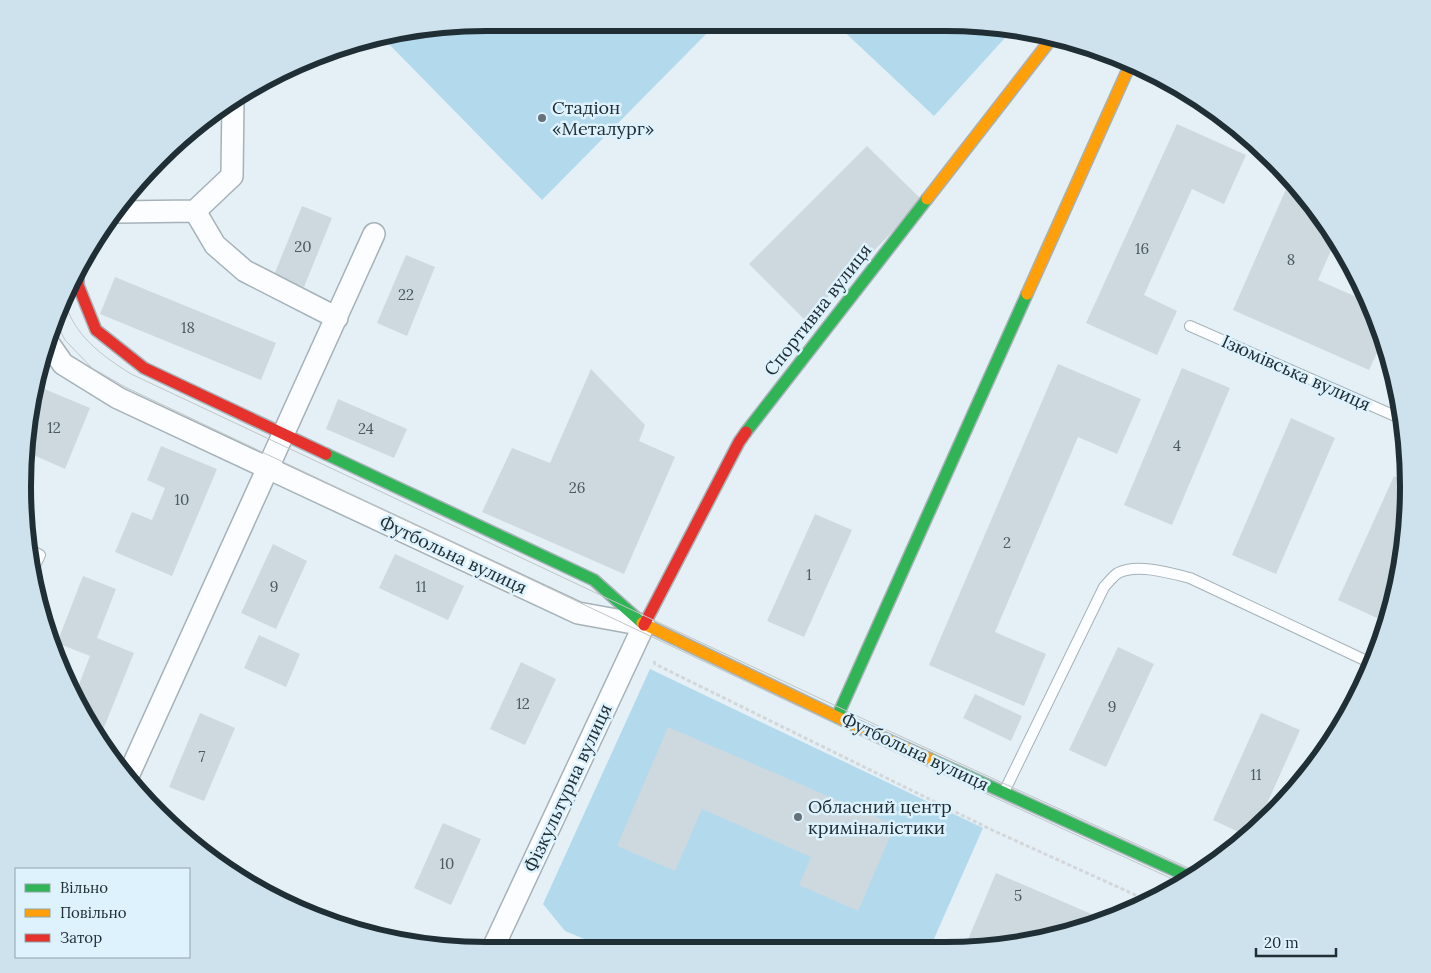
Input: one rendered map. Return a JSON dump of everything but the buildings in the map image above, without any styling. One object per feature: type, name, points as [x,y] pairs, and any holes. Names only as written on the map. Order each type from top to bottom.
[{"type":"street","name":"Спортивна вулиця","points":[[644,625],[739,442],[1048,44]]},
{"type":"street","points":[[837,717],[1128,70]]},
{"type":"street","points":[[123,212],[195,211],[232,176],[233,109]]},
{"type":"street","points":[[195,211],[215,245],[246,271],[336,318]]},
{"type":"street","points":[[131,771],[374,234]]},
{"type":"street","name":"Футбольна вулиця","points":[[78,285],[96,330],[144,368],[594,580],[644,625]]},
{"type":"street","name":"Футбольна вулиця","points":[[52,350],[63,364],[118,398],[578,613],[644,625],[837,717],[1183,874]]},
{"type":"street","name":"Фізкультурна вулиця","points":[[496,942],[644,625]]},
{"type":"lane","name":"Ізюмівська вулиця","points":[[1190,326],[1394,415]]},
{"type":"lane","points":[[1004,793],[1104,587],[1118,573],[1137,568],[1190,578],[1365,660]]},
{"type":"path","points":[[644,625],[655,664],[992,830],[1141,897]]},
{"type":"shaded area","name":"Стадіон «Металург»","points":[[709,31],[542,200],[387,43],[427,35],[457,32]]},
{"type":"shaded area","points":[[844,31],[944,31],[1007,36],[934,116]]},
{"type":"shaded area","points":[[650,669],[983,828],[933,942],[592,942],[565,931],[543,904]]},
{"type":"tram line","points":[[67,309],[81,334],[99,351],[131,374],[887,730],[1191,869]]},
{"type":"tram line","points":[[59,329],[65,340],[92,368],[125,387],[880,745],[1174,880]]},
{"type":"traffic: fast","points":[[746,432],[927,199]]},
{"type":"traffic: fast","points":[[837,717],[1027,294]]},
{"type":"traffic: fast","points":[[326,454],[594,580],[642,623]]},
{"type":"traffic: fast","points":[[930,759],[1183,874]]},
{"type":"traffic: slow","points":[[927,199],[1048,44]]},
{"type":"traffic: slow","points":[[1027,294],[1128,70]]},
{"type":"traffic: slow","points":[[642,623],[837,717],[930,759]]},
{"type":"traffic: jam","points":[[78,285],[96,330],[144,368],[326,454]]},
{"type":"traffic: jam","points":[[644,625],[739,442],[746,432]]},
{"type":"place","name":"Стадіон «Металург»","points":[[542,118]]},
{"type":"place","name":"Обласний центр криміналістики","points":[[798,817]]}]
